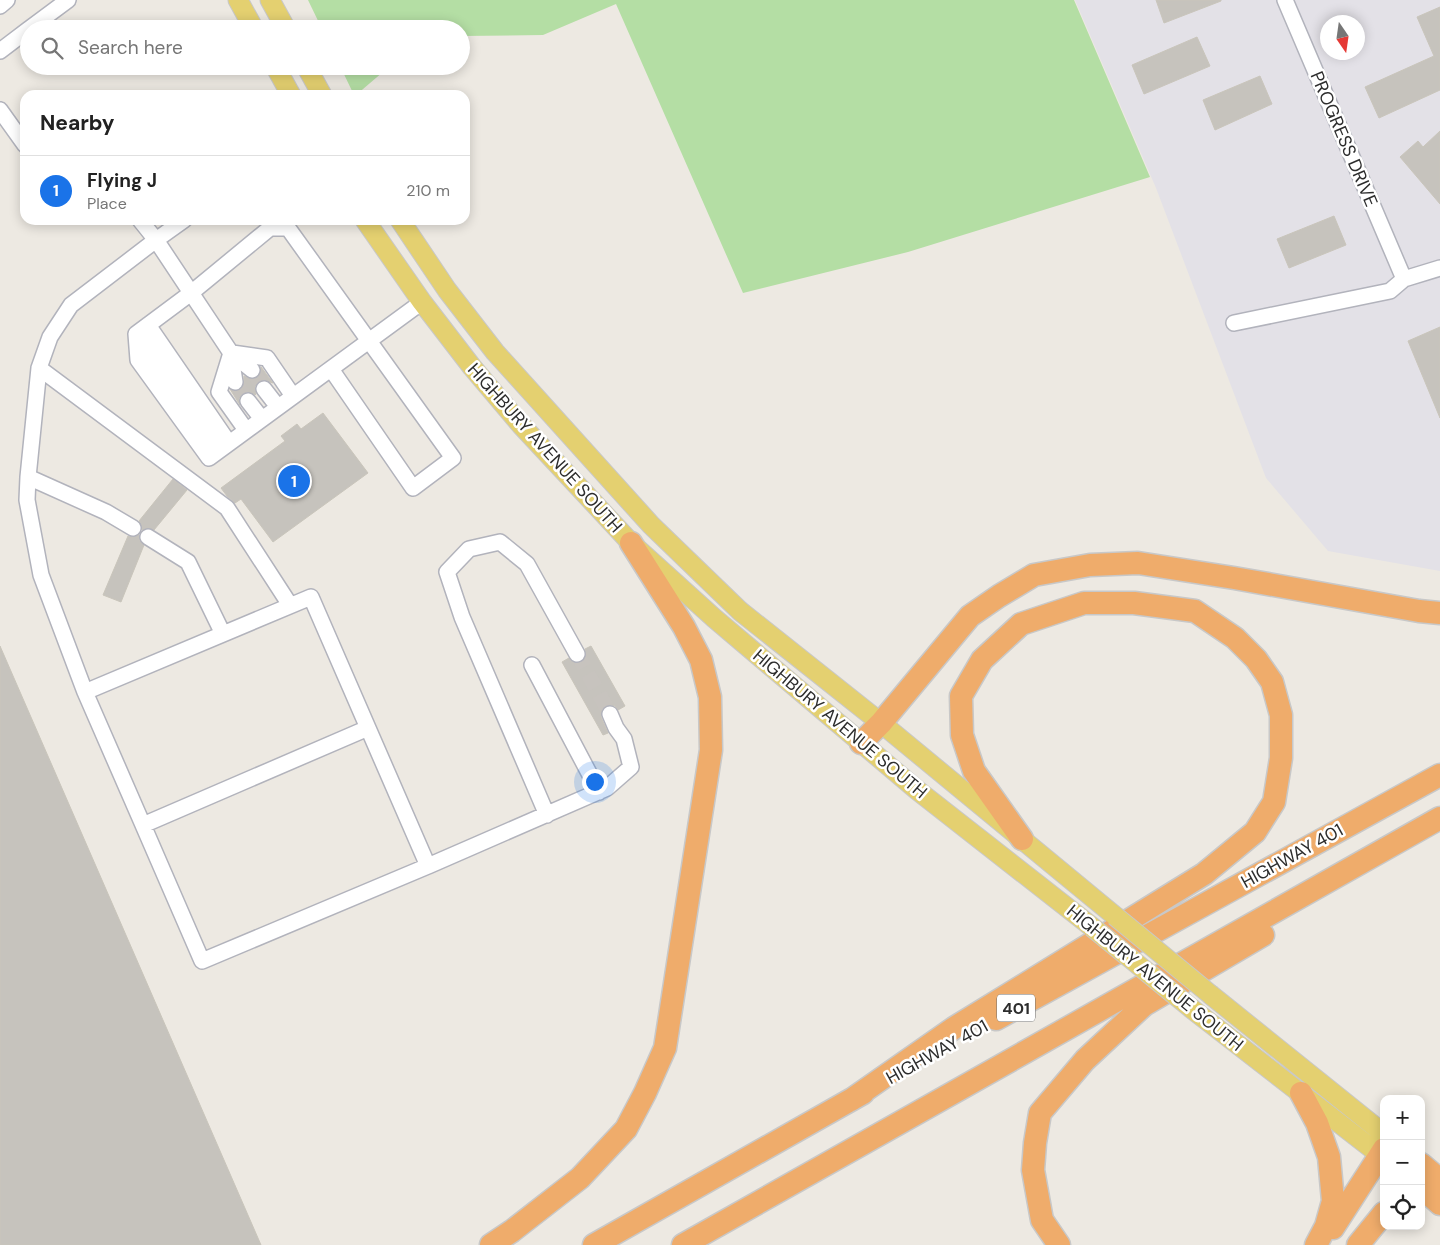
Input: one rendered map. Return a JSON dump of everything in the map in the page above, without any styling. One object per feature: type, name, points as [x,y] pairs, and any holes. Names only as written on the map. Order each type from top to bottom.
[{"type":"highway","points":[[491,1245],[580,1178],[626,1129],[646,1093],[665,1048],[711,750],[710,697],[701,660],[684,627],[630,543]]},
{"type":"highway","points":[[861,742],[881,723],[970,616],[998,596],[1034,575],[1090,564],[1138,563],[1440,613]]},
{"type":"highway","points":[[851,1100],[954,1028],[1204,874],[1255,832],[1274,802],[1281,758],[1280,715],[1272,682],[1256,659],[1235,638],[1195,611],[1134,603],[1084,603],[1021,624],[982,660],[961,696],[962,735],[974,771],[1022,839]]},
{"type":"highway","name":"HIGHWAY 401","points":[[594,1245],[968,1034],[1440,775]]},
{"type":"highway","name":"401","points":[[683,1245],[1440,818]]},
{"type":"highway","points":[[1059,1245],[1042,1220],[1033,1170],[1035,1143],[1040,1113],[1085,1060],[1144,1005],[1402,854],[1440,825]]},
{"type":"highway","points":[[1300,1093],[1317,1123],[1329,1157],[1333,1201],[1326,1226],[1316,1245]]},
{"type":"highway","points":[[1321,1245],[1380,1154]]},
{"type":"highway","points":[[1425,1167],[1440,1180]]},
{"type":"highway","points":[[1425,1191],[1440,1204]]},
{"type":"highway","points":[[1358,1245],[1380,1218]]},
{"type":"main road","points":[[238,0],[249,20]]},
{"type":"main road","points":[[270,0],[281,20]]},
{"type":"main road","points":[[280,75],[288,90]]},
{"type":"main road","points":[[311,75],[319,90]]},
{"type":"main road","name":"HIGHBURY AVENUE SOUTH","points":[[368,225],[422,302],[472,367],[521,425],[630,543],[714,618],[917,790],[1300,1093],[1380,1147]]},
{"type":"main road","name":"HIGHBURY AVENUE SOUTH","points":[[403,225],[447,290],[495,352],[651,526],[740,611],[881,723],[1211,996],[1380,1146]]},
{"type":"street","points":[[0,6],[7,0]]},
{"type":"street","points":[[41,20],[68,0]]},
{"type":"street","name":"PROGRESS DRIVE","points":[[1285,0],[1404,279]]},
{"type":"street","points":[[0,51],[20,36]]},
{"type":"street","points":[[0,110],[20,138]]},
{"type":"street","points":[[144,225],[231,353],[252,370]]},
{"type":"street","points":[[177,225],[72,305],[50,337],[39,368],[27,500],[41,575],[85,692],[202,961],[607,788],[631,767],[624,739],[616,728],[610,714]]},
{"type":"street","points":[[218,451],[138,360],[142,329],[191,293],[270,228],[288,228],[454,458],[412,488],[331,369]]},
{"type":"street","points":[[1234,323],[1390,290],[1404,279],[1440,268]]},
{"type":"street","points":[[218,451],[422,302]]},
{"type":"street","points":[[142,329],[218,451]]},
{"type":"street","points":[[231,353],[235,382]]},
{"type":"street","points":[[231,353],[267,358],[294,396]]},
{"type":"street","points":[[231,353],[219,392],[246,430]]},
{"type":"street","points":[[39,368],[227,508],[290,606]]},
{"type":"street","points":[[264,389],[278,407]]},
{"type":"street","points":[[248,400],[262,419]]},
{"type":"street","points":[[28,477],[106,512],[133,528]]},
{"type":"street","points":[[148,537],[188,562],[223,634]]},
{"type":"street","points":[[547,815],[462,617],[447,572],[469,549],[500,542],[527,564],[577,654]]},
{"type":"street","points":[[85,692],[311,597],[428,866]]},
{"type":"street","points":[[532,666],[600,792]]},
{"type":"street","points":[[143,825],[368,728]]},
{"type":"shaded area","points":[[1075,0],[1440,0],[1440,571],[1328,551],[1266,478],[1156,188]]},
{"type":"green space","points":[[308,0],[1074,0],[1150,177],[908,252],[743,293],[616,4],[543,35],[470,36],[470,20],[318,20]]},
{"type":"green space","points":[[344,75],[379,75],[362,90],[352,90]]},
{"type":"building","points":[[1156,0],[1221,0],[1221,1],[1164,23]]},
{"type":"building","points":[[1440,7],[1440,90],[1379,118],[1365,87],[1434,56],[1417,17]]},
{"type":"building","points":[[1197,37],[1210,66],[1144,94],[1132,65]]},
{"type":"building","points":[[1260,76],[1272,104],[1215,130],[1203,100]]},
{"type":"building","points":[[1440,131],[1440,204],[1400,157],[1418,141],[1423,147]]},
{"type":"building","points":[[1334,216],[1346,245],[1289,268],[1277,239]]},
{"type":"building","points":[[1440,327],[1440,418],[1408,341]]},
{"type":"building","points":[[261,367],[273,383],[263,380],[259,381],[255,386],[256,394],[243,393],[239,398],[240,405],[230,389],[240,390],[244,385],[244,376],[256,379],[261,372]]},
{"type":"building","points":[[323,413],[368,473],[273,542],[241,499],[235,503],[221,488],[285,441],[281,436],[297,424],[301,429]]},
{"type":"building","points":[[173,479],[187,490],[154,530],[148,528],[142,530],[139,521]]},
{"type":"building","points":[[139,535],[140,541],[144,545],[121,602],[103,595],[128,536]]},
{"type":"building","points":[[0,646],[261,1245],[0,1245]]},
{"type":"building","points":[[591,646],[625,706],[618,710],[615,706],[611,705],[602,709],[601,717],[608,733],[603,735],[562,662],[569,658],[573,662],[581,662],[585,658],[585,649]]},
{"type":"tunnel","points":[[252,370],[264,389]]},
{"type":"tunnel","points":[[235,382],[248,401]]},
{"type":"tunnel","points":[[577,654],[610,714]]},
{"type":"place","name":"Flying J","points":[[294,481]]}]
